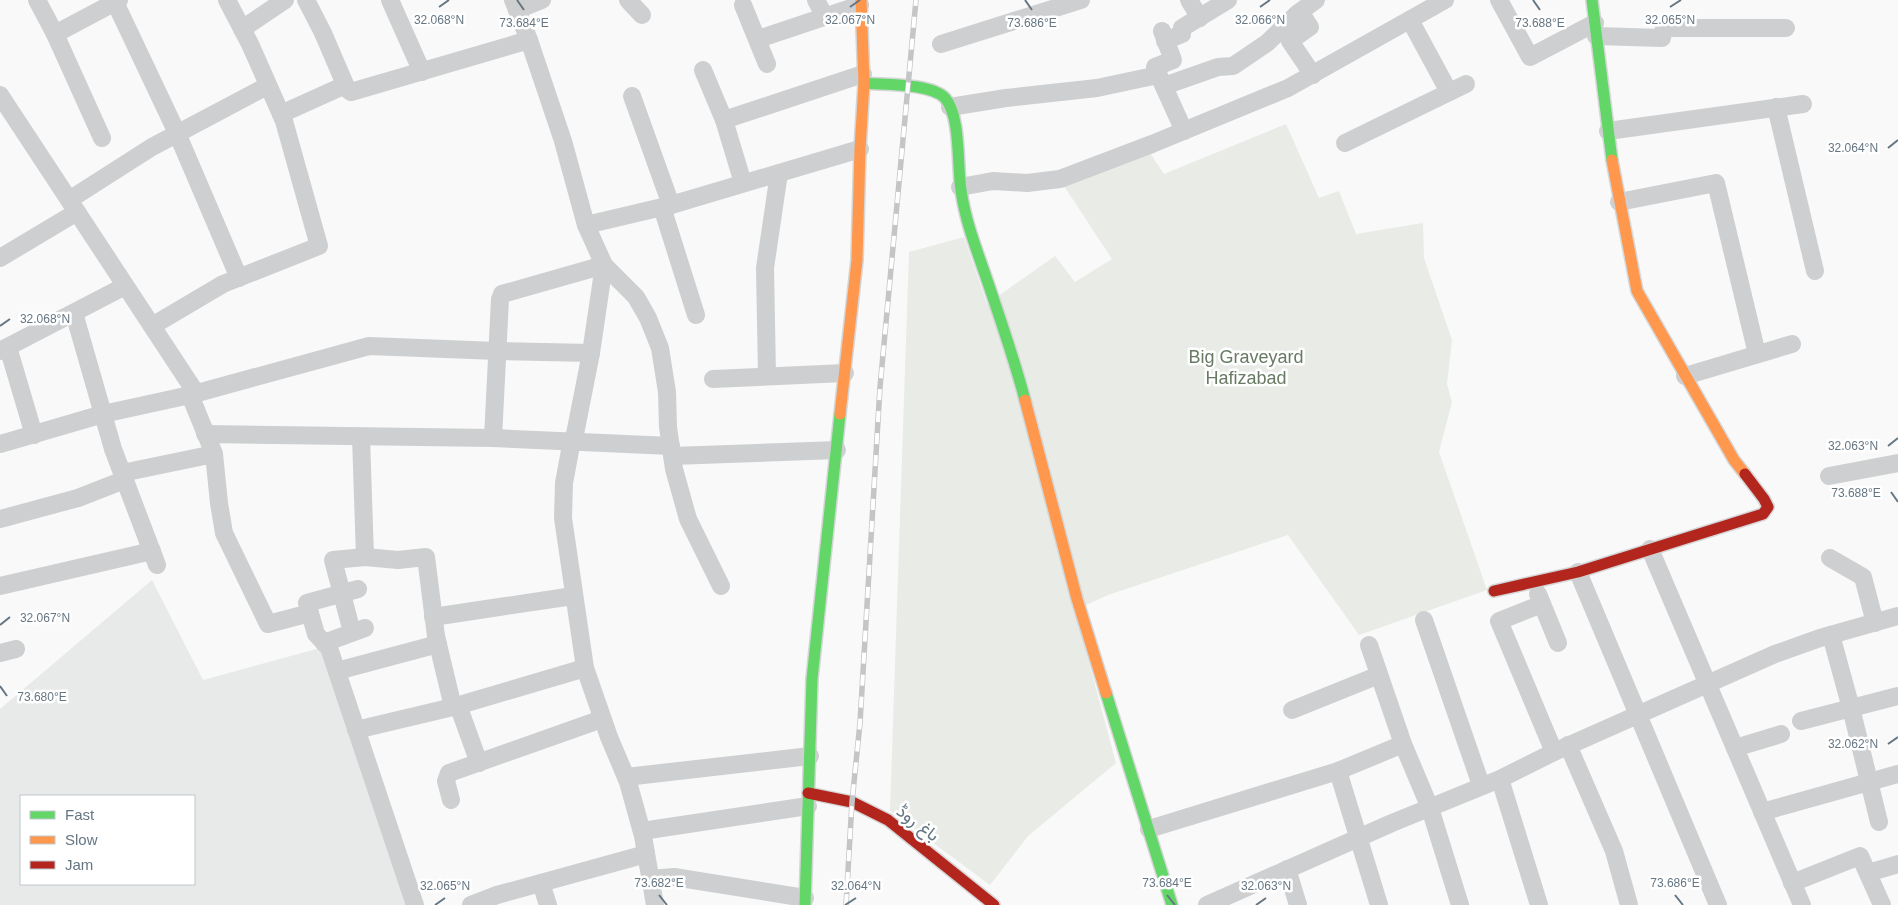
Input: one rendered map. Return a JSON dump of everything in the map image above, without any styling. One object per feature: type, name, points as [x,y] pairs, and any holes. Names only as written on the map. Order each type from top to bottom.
[{"type":"street","points":[[37,0],[55,34],[102,138]]},
{"type":"street","points":[[152,326],[223,284],[319,246],[281,114],[227,0]]},
{"type":"street","points":[[242,29],[286,0]]},
{"type":"street","points":[[306,0],[323,33],[347,89]]},
{"type":"street","points":[[390,0],[422,72]]},
{"type":"street","points":[[542,0],[515,5],[529,40],[563,141],[586,225],[604,265],[636,297],[648,318],[660,348],[667,392],[674,470],[688,519],[721,586]]},
{"type":"street","points":[[628,0],[642,15]]},
{"type":"street","points":[[816,0],[825,17]]},
{"type":"street","points":[[941,44],[1081,0]]},
{"type":"street","points":[[1189,0],[1200,18]]},
{"type":"street","points":[[1184,131],[1155,67],[1173,60],[1164,36],[1182,34],[1182,28],[1228,0]]},
{"type":"street","points":[[960,187],[993,181],[1027,182],[1060,179],[1288,88],[1445,0]]},
{"type":"street","points":[[1499,0],[1530,57],[1596,30],[1662,38],[1664,28],[1786,28]]},
{"type":"street","points":[[1494,591],[1578,572],[1763,514],[1767,511],[1768,507],[1734,460],[1637,290],[1619,202],[1592,0]]},
{"type":"street","points":[[55,34],[116,1],[177,133],[239,278]]},
{"type":"street","points":[[650,879],[674,877],[805,901],[812,679],[857,260],[864,79],[860,3],[758,40]]},
{"type":"street","points":[[1307,4],[1310,27],[1290,41],[1313,74]]},
{"type":"street","points":[[950,108],[1006,98],[1161,80],[1218,67],[1233,66],[1267,43],[1307,4]]},
{"type":"street","points":[[744,5],[767,64]]},
{"type":"street","points":[[1410,20],[1449,92]]},
{"type":"street","points":[[281,114],[343,86],[351,92],[529,40]]},
{"type":"street","points":[[703,70],[724,120],[743,183]]},
{"type":"street","points":[[724,120],[864,79],[929,89],[944,96],[950,108],[957,140],[960,187],[965,216],[1015,363],[1077,599],[1172,905]]},
{"type":"street","points":[[1345,143],[1466,84]]},
{"type":"street","points":[[0,258],[177,133],[267,86]]},
{"type":"street","points":[[0,95],[152,326],[193,394],[205,434],[214,454],[224,533],[268,624],[310,613]]},
{"type":"street","points":[[632,96],[666,206],[696,315]]},
{"type":"street","points":[[1608,131],[1803,104]]},
{"type":"street","points":[[1776,107],[1815,271]]},
{"type":"street","points":[[586,225],[666,206],[860,149]]},
{"type":"street","points":[[767,376],[765,268],[779,173]]},
{"type":"street","points":[[1619,202],[1716,183],[1757,354]]},
{"type":"street","points":[[493,438],[500,299],[502,294],[604,265]]},
{"type":"street","points":[[604,265],[591,353],[564,483],[563,518],[585,668],[602,719],[626,777],[642,831],[654,905]]},
{"type":"street","points":[[34,435],[4,349],[125,286]]},
{"type":"street","points":[[0,586],[155,558],[113,449],[74,313]]},
{"type":"street","points":[[1685,376],[1792,344]]},
{"type":"street","points":[[0,444],[103,414],[193,394],[369,346],[591,353]]},
{"type":"street","points":[[713,378],[845,373]]},
{"type":"street","points":[[205,434],[572,440],[671,451],[836,450]]},
{"type":"street","points":[[361,437],[365,557]]},
{"type":"street","points":[[0,518],[78,498],[123,476],[214,454]]},
{"type":"street","points":[[1830,476],[1898,463]]},
{"type":"street","points":[[1650,549],[1802,905]]},
{"type":"street","points":[[324,642],[358,630],[350,591],[333,560],[365,557],[398,560],[426,557],[438,644],[456,706],[479,763]]},
{"type":"street","points":[[1830,558],[1863,577],[1875,623]]},
{"type":"street","points":[[1578,572],[1718,905]]},
{"type":"street","points":[[1533,582],[1558,643]]},
{"type":"street","points":[[350,591],[307,603],[316,634],[329,648],[415,905]]},
{"type":"street","points":[[433,617],[574,596]]},
{"type":"street","points":[[1542,604],[1499,621],[1561,749],[1614,851],[1630,905]]},
{"type":"street","points":[[1213,904],[1287,869],[1481,785],[1500,779],[1561,749],[1775,654],[1831,635],[1898,616]]},
{"type":"street","points":[[1424,620],[1481,785]]},
{"type":"street","points":[[1831,635],[1852,708],[1879,822]]},
{"type":"street","points":[[336,671],[438,644]]},
{"type":"street","points":[[1369,645],[1403,744],[1430,808],[1460,905]]},
{"type":"street","points":[[356,730],[456,706],[585,668]]},
{"type":"street","points":[[1292,710],[1379,675]]},
{"type":"street","points":[[1801,721],[1898,696]]},
{"type":"street","points":[[451,800],[446,781],[450,773],[602,719]]},
{"type":"street","points":[[1735,748],[1782,734]]},
{"type":"street","points":[[1149,829],[1338,771],[1403,744]]},
{"type":"street","points":[[626,777],[810,756]]},
{"type":"street","points":[[1338,771],[1379,905]]},
{"type":"street","points":[[1762,812],[1898,774]]},
{"type":"street","points":[[1500,779],[1539,905]]},
{"type":"street","points":[[642,831],[808,800]]},
{"type":"street","name":"باغ روڈ","points":[[808,800],[852,802],[888,820],[994,905]]},
{"type":"street","points":[[471,905],[497,895],[646,854]]},
{"type":"street","points":[[1792,883],[1860,856],[1882,905]]},
{"type":"street","points":[[1868,874],[1898,864]]},
{"type":"street","points":[[1287,869],[1298,905]]},
{"type":"street","points":[[541,883],[548,905]]},
{"type":"shaded area","points":[[152,580],[203,680],[320,648],[407,905],[0,905],[0,709]]},
{"type":"green space","name":"Big Graveyard Hafizabad","points":[[1286,124],[1319,198],[1339,191],[1356,234],[1423,223],[1424,258],[1452,340],[1447,384],[1452,402],[1439,452],[1487,590],[1359,635],[1288,535],[1108,595],[1075,610],[1116,763],[1028,836],[990,885],[890,811],[909,252],[964,237],[987,304],[1055,256],[1075,282],[1112,259],[1064,186],[1150,153],[1164,174]]},
{"type":"railway","points":[[846,905],[852,802],[860,723],[880,387],[916,0]]},
{"type":"traffic: fast","points":[[1592,0],[1612,160]]},
{"type":"traffic: fast","points":[[864,83],[918,87],[938,93],[945,98],[950,106],[954,117],[958,142],[960,180],[965,212],[1012,353],[1025,400]]},
{"type":"traffic: fast","points":[[805,905],[812,679],[840,414]]},
{"type":"traffic: fast","points":[[1106,693],[1172,905]]},
{"type":"traffic: slow","points":[[840,414],[857,260],[864,83],[861,0]]},
{"type":"traffic: slow","points":[[1612,160],[1637,291],[1734,460],[1745,474]]},
{"type":"traffic: slow","points":[[1025,400],[1077,599],[1106,693]]},
{"type":"traffic: jam","points":[[1494,591],[1578,572],[1763,514],[1768,507],[1745,474]]},
{"type":"traffic: jam","points":[[808,793],[852,802],[888,820],[994,905]]}]
